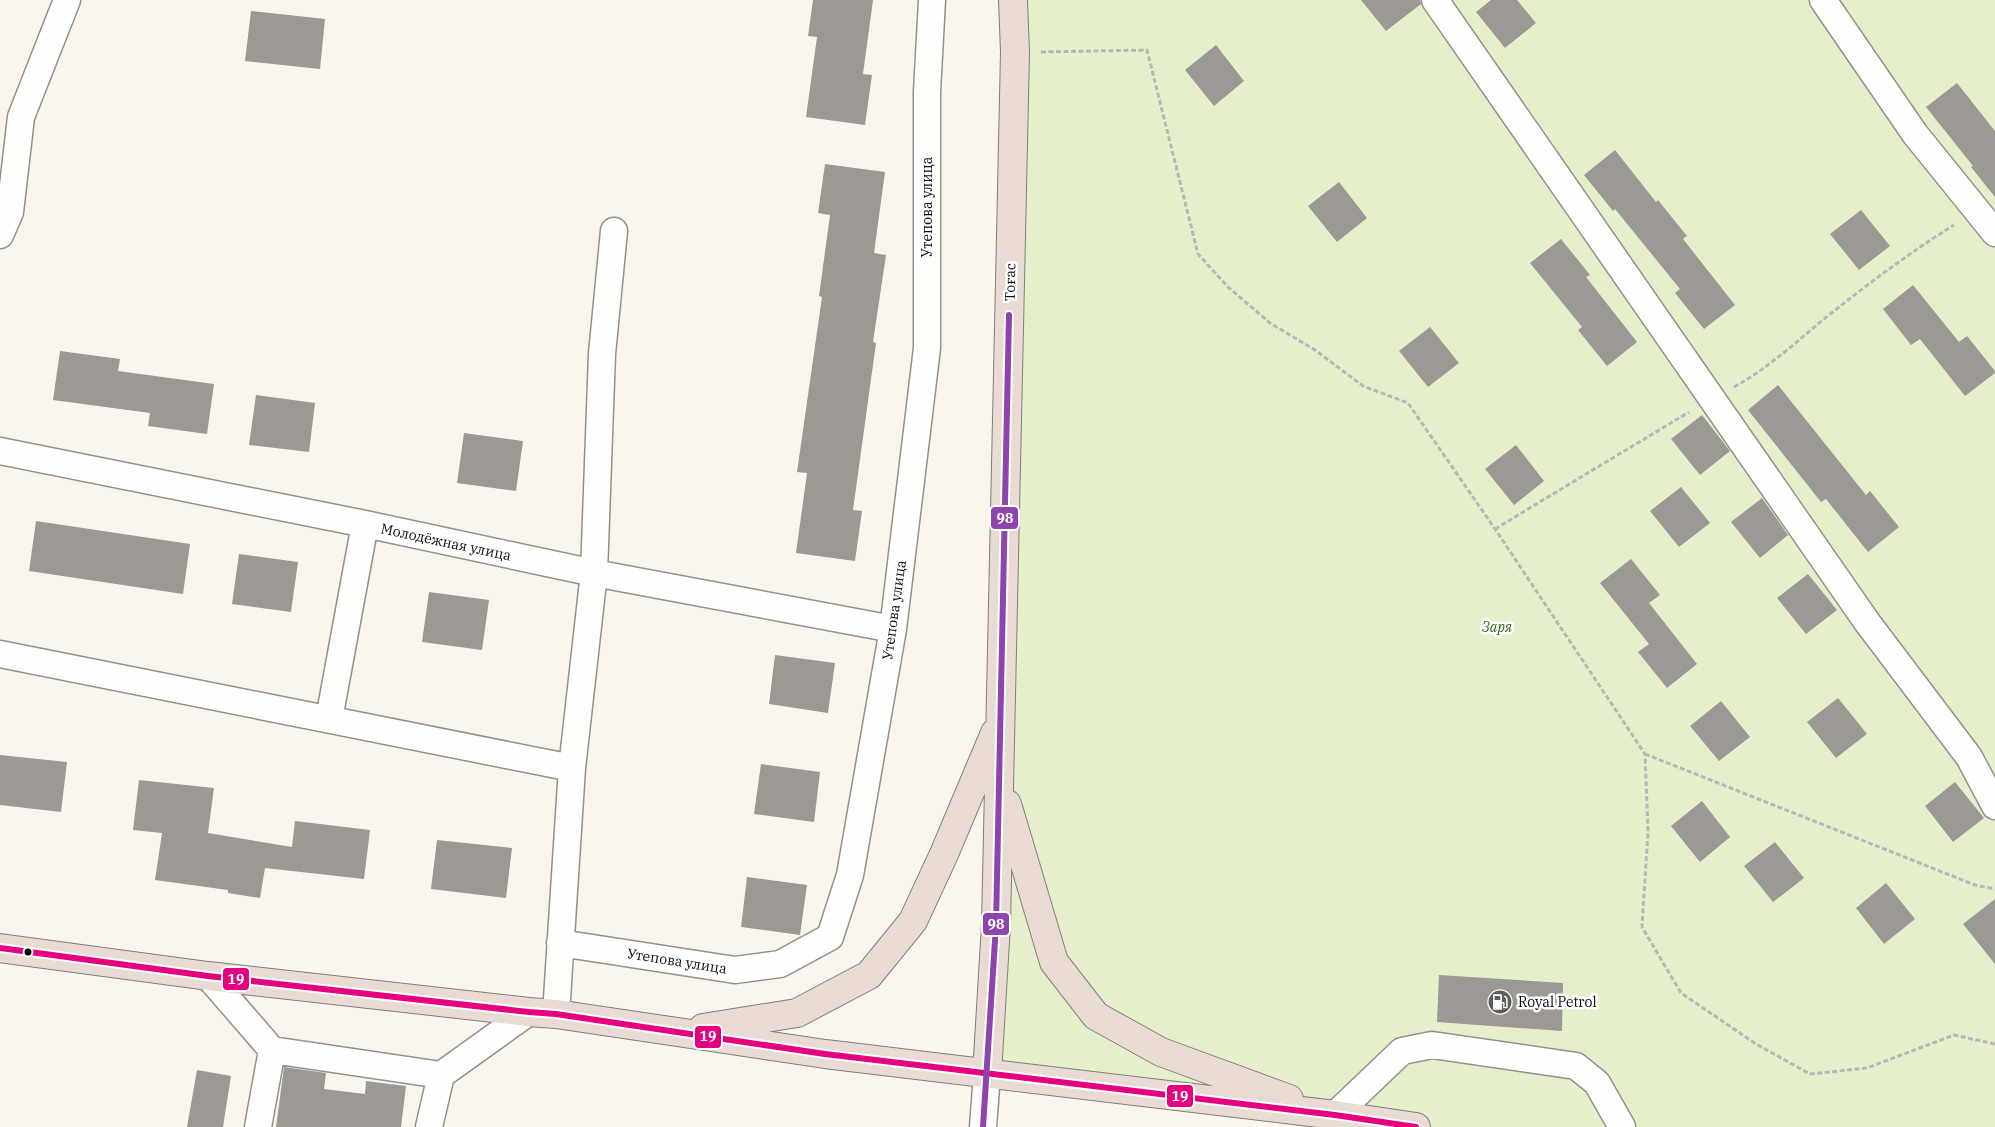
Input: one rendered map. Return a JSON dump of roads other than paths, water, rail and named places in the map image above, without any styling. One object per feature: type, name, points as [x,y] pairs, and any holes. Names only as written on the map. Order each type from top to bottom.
[{"type":"highway","name":"Тоғас","points":[[986,1074],[996,925],[1015,52],[1013,0]]},
{"type":"highway","points":[[678,1032],[797,1013],[869,975],[913,921],[944,854],[1001,717]]},
{"type":"highway","points":[[999,779],[1054,962],[1096,1016],[1161,1052],[1335,1115]]},
{"type":"highway","points":[[0,948],[208,976],[542,1013],[825,1054],[1335,1115],[1416,1127]]},
{"type":"street","points":[[0,235],[10,212],[21,117],[67,0]]},
{"type":"street","name":"Утепова улица","points":[[560,943],[735,970],[780,964],[830,937],[850,875],[893,629],[927,348],[927,92],[932,0]]},
{"type":"street","points":[[1435,0],[1867,622],[1969,757],[1995,806]]},
{"type":"street","points":[[1823,0],[1915,134],[1995,233]]},
{"type":"street","points":[[208,976],[272,1050],[441,1075],[542,1013],[560,943],[572,768],[594,573],[602,354],[614,231]]},
{"type":"street","name":"Молодёжная улица","points":[[0,452],[364,524],[594,573],[893,629]]},
{"type":"street","points":[[329,720],[364,524]]},
{"type":"street","points":[[0,654],[572,768]]},
{"type":"street","points":[[1335,1115],[1402,1051],[1432,1045],[1576,1066],[1597,1083],[1622,1127]]},
{"type":"street","points":[[258,1127],[272,1050]]},
{"type":"street","points":[[983,1127],[986,1074]]},
{"type":"street","points":[[429,1127],[441,1075]]},
{"type":"place","name":"Royal Petrol","points":[[1500,1002]]},
{"type":"park label","name":"Заря","points":[[1497,627]]}]
